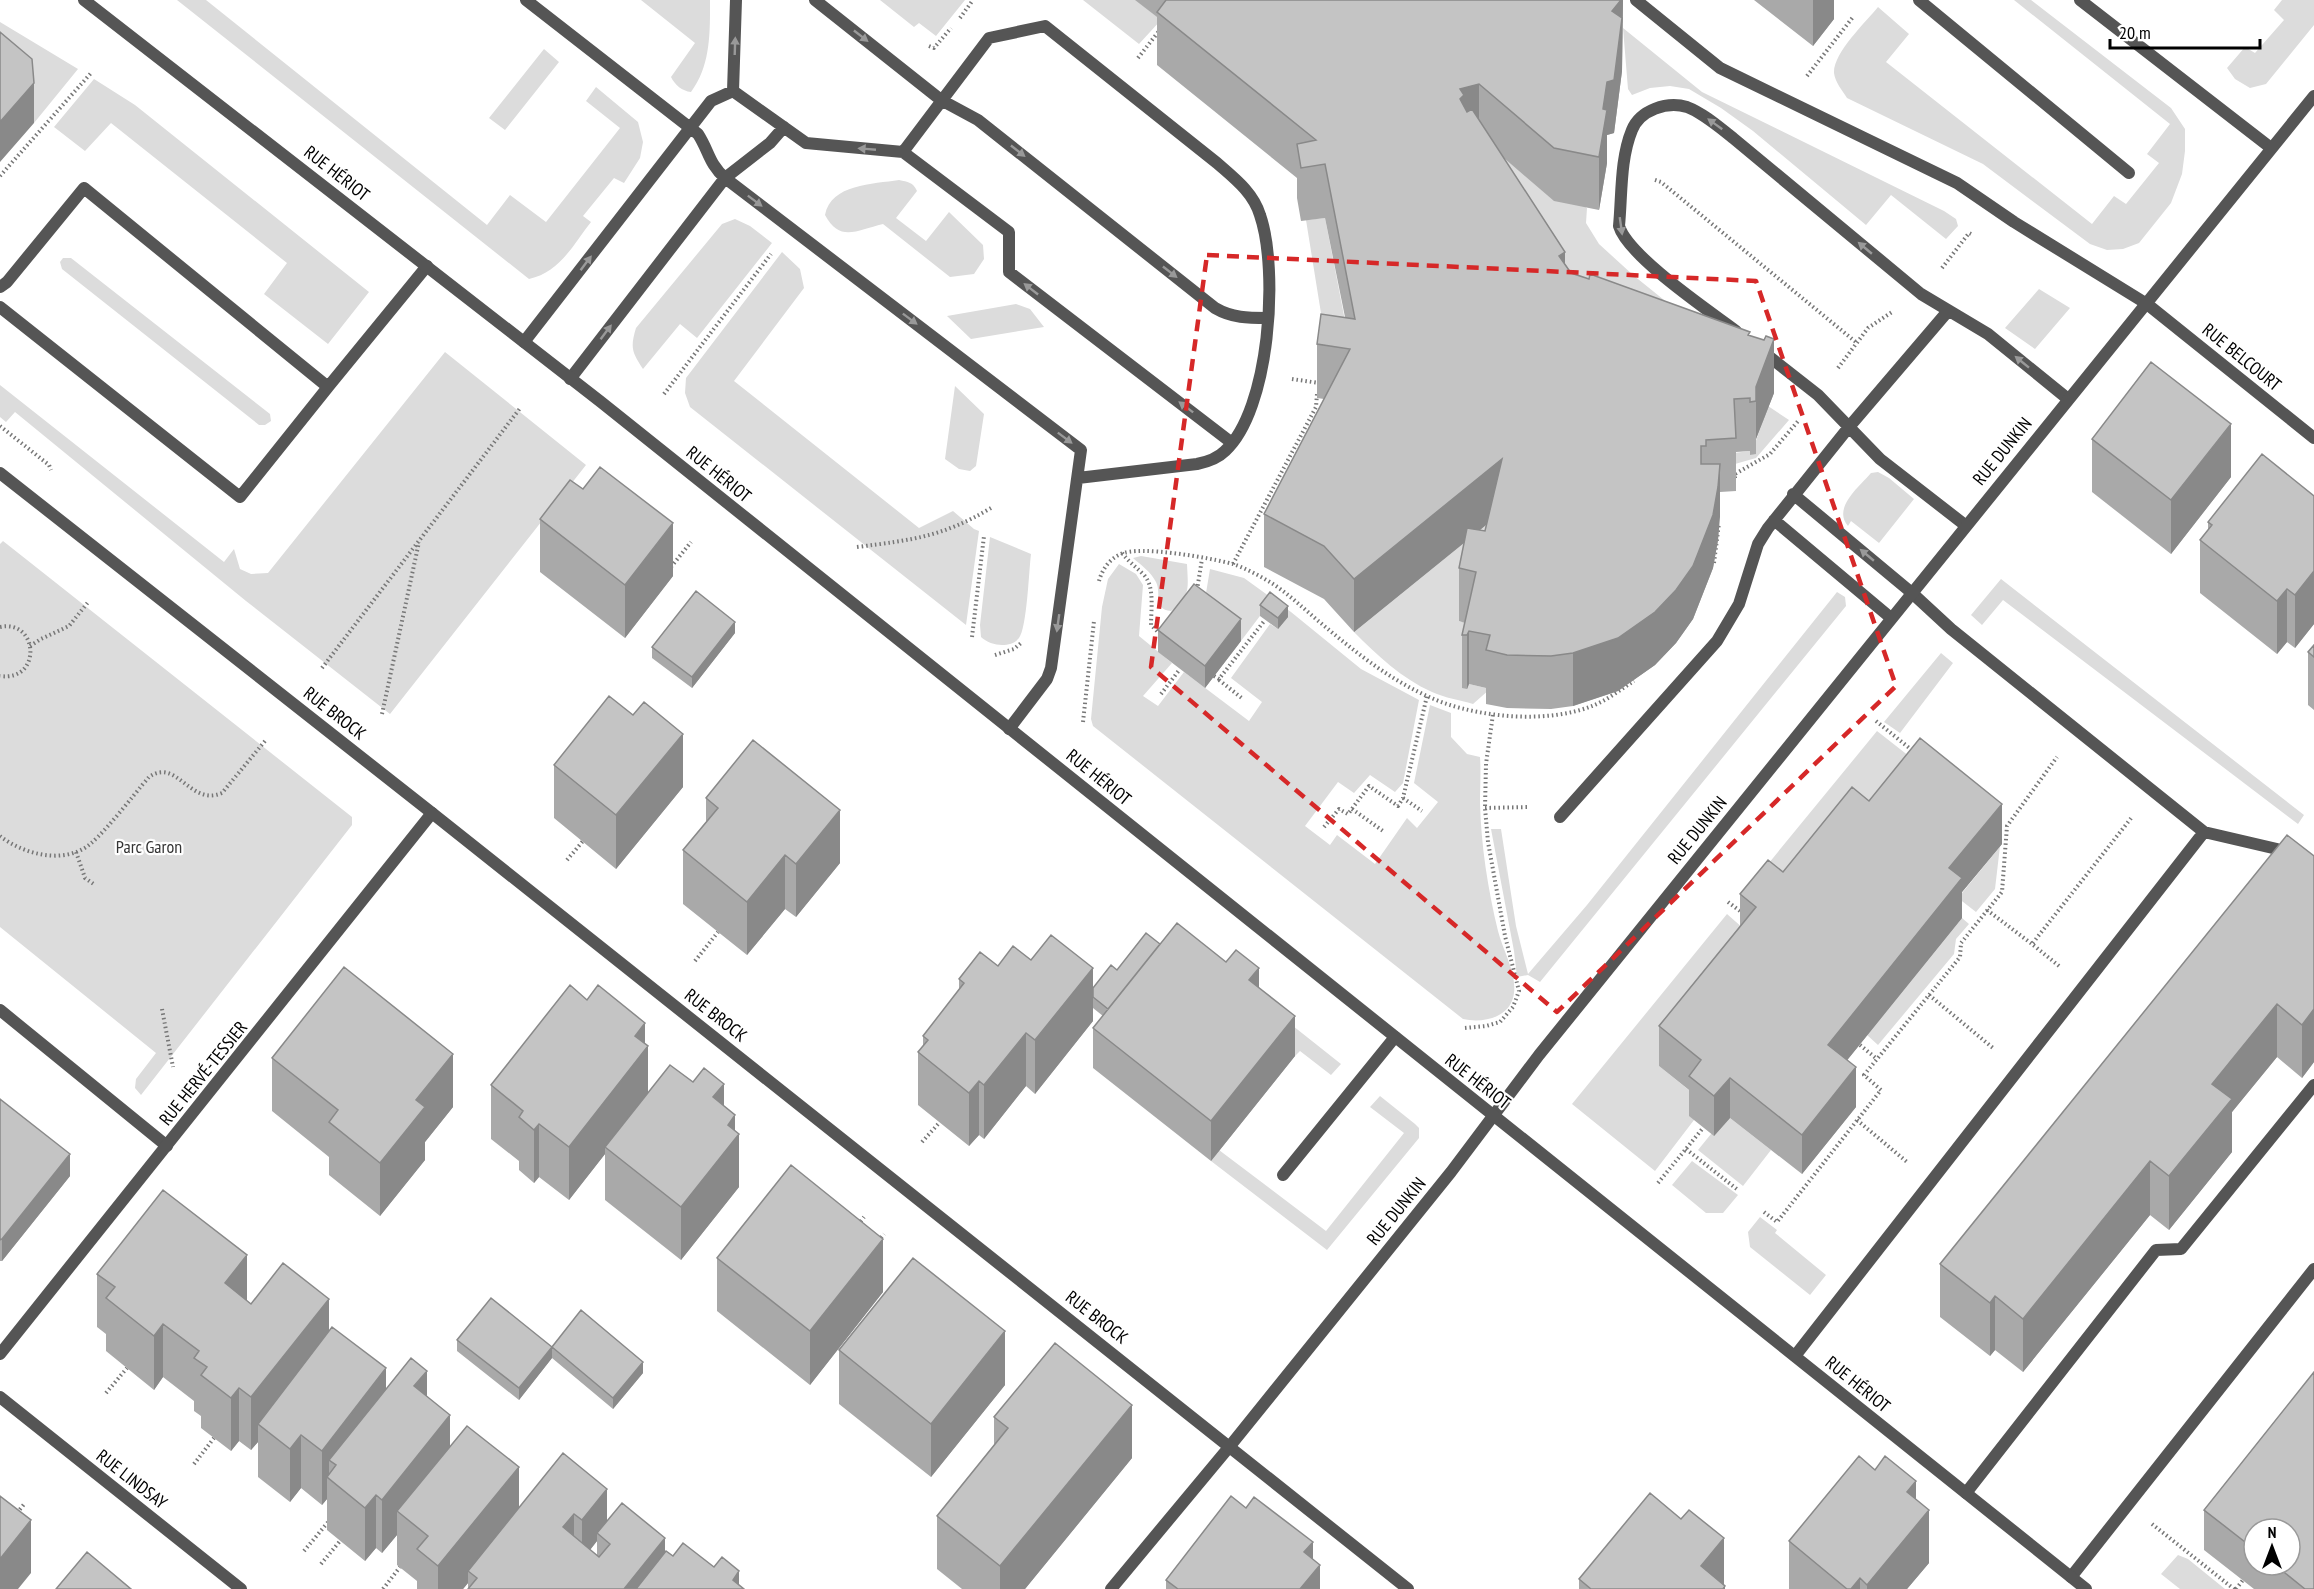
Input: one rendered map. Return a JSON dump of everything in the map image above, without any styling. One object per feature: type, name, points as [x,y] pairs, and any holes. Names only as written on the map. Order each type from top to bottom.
[{"type":"street","name":"RUE HÉRIOT","points":[[84,0],[524,342],[2086,1589]]},
{"type":"street","points":[[526,0],[698,134],[713,165],[725,178],[1082,450],[1051,668],[1044,684],[1009,729]]},
{"type":"street","points":[[733,91],[736,0]]},
{"type":"street","points":[[815,0],[941,100],[978,120],[1215,308],[1239,318],[1268,318]]},
{"type":"street","name":"RUE BELCOURT","points":[[1636,0],[1719,68],[1957,183],[2014,222],[2147,304],[2314,438]]},
{"type":"street","points":[[1918,0],[2129,174]]},
{"type":"street","points":[[2080,0],[2271,148]]},
{"type":"street","points":[[903,152],[989,38],[1045,26],[1243,186],[1253,199],[1260,214],[1268,259],[1265,358],[1247,418],[1232,443],[1212,460],[1197,464],[1078,478]]},
{"type":"street","points":[[524,342],[711,101],[733,91]]},
{"type":"street","points":[[733,91],[806,143],[903,152],[1009,232],[1009,272],[1232,443]]},
{"type":"street","name":"RUE DUNKIN","points":[[1112,1589],[1443,1181],[1539,1055],[1965,525],[2314,96]]},
{"type":"street","points":[[1965,525],[1880,459],[1818,395],[1646,261],[1629,245],[1619,226],[1624,174],[1632,130],[1640,117],[1653,109],[1670,105],[1686,107],[1701,114],[1921,294],[1988,334],[2068,399]]},
{"type":"street","points":[[570,379],[725,178],[770,144],[784,127]]},
{"type":"street","points":[[0,287],[8,282],[84,189],[328,387]]},
{"type":"street","points":[[0,307],[240,497],[427,266]]},
{"type":"street","points":[[1560,817],[1717,641],[1739,604],[1758,544],[1774,520],[1793,494],[1948,311]]},
{"type":"street","name":"RUE BROCK","points":[[0,473],[432,813],[1408,1589]]},
{"type":"street","points":[[1793,494],[1912,593],[1951,629],[2204,832],[2277,849],[2296,864]]},
{"type":"street","points":[[1774,520],[1891,618]]},
{"type":"street","name":"RUE HERVÉ-TESSIER","points":[[0,1354],[432,813]]},
{"type":"street","points":[[1795,1356],[2204,832]]},
{"type":"street","points":[[0,1010],[167,1146]]},
{"type":"street","points":[[1283,1175],[1395,1037]]},
{"type":"street","points":[[1966,1493],[2156,1250],[2181,1249],[2314,1084]]},
{"type":"street","points":[[2071,1577],[2314,1269]]},
{"type":"street","name":"RUE LINDSAY","points":[[0,1397],[242,1589]]},
{"type":"path","points":[[959,18],[974,0]]},
{"type":"path","points":[[1788,101],[1853,17]]},
{"type":"path","points":[[1146,48],[1165,23]]},
{"type":"path","points":[[934,48],[952,28]]},
{"type":"path","points":[[0,176],[91,73]]},
{"type":"path","points":[[1645,178],[1661,182],[1857,343],[1868,328],[1921,294],[1969,233]]},
{"type":"path","points":[[664,394],[776,246]]},
{"type":"path","points":[[1233,564],[1316,407],[1319,383]]},
{"type":"path","points":[[322,668],[521,407]]},
{"type":"path","points":[[1736,483],[1735,474],[1770,454],[1796,424]]},
{"type":"path","points":[[0,426],[8,432]]},
{"type":"path","points":[[857,547],[907,541],[937,534],[966,523],[991,508]]},
{"type":"path","points":[[1713,568],[1719,517]]},
{"type":"path","points":[[972,637],[984,536]]},
{"type":"path","points":[[382,714],[420,538]]},
{"type":"path","points":[[666,572],[691,542]]},
{"type":"path","points":[[1098,584],[1101,572],[1113,558],[1122,553],[1139,550],[1233,564],[1271,583],[1362,657],[1388,675],[1446,704],[1493,714],[1518,716],[1561,714],[1593,706],[1641,676]]},
{"type":"path","points":[[1122,553],[1130,564],[1145,575],[1151,588],[1151,625],[1167,640]]},
{"type":"path","points":[[1196,594],[1202,559]]},
{"type":"path","points":[[30,646],[69,626],[89,601]]},
{"type":"path","points":[[1083,722],[1095,609]]},
{"type":"path","points":[[1243,699],[1214,676],[1220,679],[1265,620]]},
{"type":"path","points":[[0,627],[14,628],[21,632],[27,638],[30,646],[29,662],[24,669],[10,676],[0,676]]},
{"type":"path","points":[[1161,694],[1180,669]]},
{"type":"path","points":[[1324,827],[1339,809],[1348,814],[1369,786],[1398,806],[1403,798],[1427,696]]},
{"type":"path","points":[[1465,1028],[1500,1022],[1514,1007],[1519,991],[1495,884],[1485,808],[1486,764],[1493,714]]},
{"type":"path","points":[[1876,721],[1921,757]]},
{"type":"path","points":[[0,836],[27,852],[48,855],[76,852],[84,849],[98,835],[149,777],[157,771],[167,771],[203,794],[215,796],[222,793],[265,741]]},
{"type":"path","points":[[1764,1212],[1777,1222],[1881,1090],[1864,1075],[1960,957],[1961,943],[2002,892],[2007,826],[2060,754]]},
{"type":"path","points":[[1403,798],[1422,811]]},
{"type":"path","points":[[1485,808],[1547,807],[1560,817]]},
{"type":"path","points":[[1352,809],[1383,831]]},
{"type":"path","points":[[2032,944],[2136,813]]},
{"type":"path","points":[[2000,820],[2007,826]]},
{"type":"path","points":[[567,860],[583,841]]},
{"type":"path","points":[[76,852],[85,878],[95,885]]},
{"type":"path","points":[[1728,902],[1752,920]]},
{"type":"path","points":[[1987,910],[2061,968]]},
{"type":"path","points":[[695,961],[718,932]]},
{"type":"path","points":[[1929,995],[1995,1050]]},
{"type":"path","points":[[162,1010],[173,1067]]},
{"type":"path","points":[[1860,1045],[1877,1059]]},
{"type":"path","points":[[1857,1120],[1912,1166]]},
{"type":"path","points":[[922,1142],[939,1123]]},
{"type":"path","points":[[1658,1183],[1703,1128]]},
{"type":"path","points":[[1686,1149],[1738,1190]]},
{"type":"path","points":[[856,1226],[864,1217]]},
{"type":"path","points":[[877,1243],[884,1234]]},
{"type":"path","points":[[106,1393],[127,1368]]},
{"type":"path","points":[[194,1464],[214,1438]]},
{"type":"path","points":[[12,1519],[25,1503]]},
{"type":"path","points":[[2128,1504],[2235,1589],[2243,1580]]},
{"type":"path","points":[[304,1551],[333,1516]]},
{"type":"path","points":[[321,1564],[340,1541]]},
{"type":"path","points":[[383,1589],[400,1567]]},
{"type":"highlighted area","points":[[1207,255],[1756,281],[1896,686],[1557,1012],[1151,667]]},
{"type":"green space","points":[[177,0],[206,0],[487,225],[510,195],[546,222],[620,128],[586,101],[596,87],[638,122],[643,142],[640,158],[624,183],[614,178],[583,216],[591,222],[565,256],[549,270],[529,279]]},
{"type":"green space","points":[[641,0],[710,0],[706,59],[698,82],[691,92],[679,87],[671,77],[695,43]]},
{"type":"green space","points":[[880,0],[965,0],[936,36],[919,23],[914,27]]},
{"type":"green space","points":[[1083,0],[1136,0],[1161,20],[1139,44]]},
{"type":"green space","points":[[2014,0],[2031,0],[2171,108],[2185,129],[2182,174],[2171,203],[2139,243],[2123,249],[2107,250],[2090,244],[1983,164],[1847,98],[1836,80],[1835,65],[1844,47],[1878,7],[1909,34],[1886,62],[2092,224],[2114,196],[2126,204],[2159,163],[2147,154],[2170,124]]},
{"type":"green space","points":[[2282,0],[2314,0],[2314,25],[2266,84],[2250,88],[2235,79],[2227,68],[2245,47],[2255,53],[2284,20],[2274,10]]},
{"type":"green space","points":[[0,22],[78,69],[34,123],[0,72]]},
{"type":"green space","points":[[1623,28],[1702,92],[1944,211],[1956,219],[1958,226],[1946,239],[1891,195],[1866,225],[1753,131],[1689,89],[1670,86],[1650,88],[1632,95],[1628,89]]},
{"type":"green space","points":[[544,49],[559,62],[505,130],[489,118]]},
{"type":"green space","points":[[94,79],[135,105],[369,292],[328,344],[264,294],[287,263],[111,123],[85,151],[54,127]]},
{"type":"green space","points":[[1479,137],[1587,208],[1586,223],[1599,244],[1633,275],[1772,387],[1774,393],[1591,327]]},
{"type":"green space","points":[[899,180],[912,184],[917,191],[896,218],[926,241],[949,212],[983,245],[984,259],[974,274],[950,277],[883,224],[843,232],[831,224],[825,215],[835,197],[844,191],[854,187]]},
{"type":"green space","points":[[1325,218],[1355,372],[1330,369],[1306,220]]},
{"type":"green space","points":[[735,219],[750,226],[772,243],[697,338],[680,324],[643,369],[633,350],[636,328],[722,224]]},
{"type":"green space","points":[[782,252],[800,269],[804,288],[734,381],[919,528],[953,511],[979,531],[966,625],[690,407],[685,393],[686,378]]},
{"type":"green space","points":[[63,258],[71,258],[270,414],[271,421],[265,425],[259,425],[62,269],[60,262]]},
{"type":"green space","points":[[2039,289],[2070,308],[2035,349],[2005,328]]},
{"type":"green space","points":[[1016,304],[1030,309],[1044,327],[971,339],[947,316]]},
{"type":"green space","points":[[445,352],[586,465],[390,714],[246,601],[15,412],[6,422],[0,417],[0,385],[224,562],[234,549],[240,569],[251,574],[268,573]]},
{"type":"green space","points":[[955,386],[984,414],[976,466],[970,471],[959,469],[945,459]]},
{"type":"green space","points":[[1768,406],[1789,420],[1756,458],[1735,464],[1734,453],[1750,451],[1751,455]]},
{"type":"green space","points":[[1878,472],[1889,478],[1914,499],[1879,543],[1851,521],[1848,526],[1843,512],[1855,491],[1871,473]]},
{"type":"green space","points":[[1502,512],[1459,621],[1476,625],[1467,688],[1469,684],[1490,689],[1473,704],[1437,694],[1410,680],[1381,658],[1354,632]]},
{"type":"green space","points":[[990,537],[1031,554],[1022,632],[1017,640],[1007,645],[994,644],[981,637],[980,625]]},
{"type":"green space","name":"Parc Garon","points":[[3,541],[352,817],[352,825],[141,1095],[135,1088],[136,1079],[156,1053],[0,927],[0,544]]},
{"type":"green space","points":[[1141,556],[1187,564],[1187,591],[1182,601],[1171,611],[1161,607],[1156,582],[1149,572],[1133,558]]},
{"type":"green space","points":[[1119,564],[1136,574],[1143,585],[1139,636],[1172,663],[1143,696],[1158,706],[1184,672],[1249,721],[1262,702],[1231,678],[1270,624],[1278,629],[1269,604],[1241,641],[1204,605],[1210,569],[1244,578],[1291,612],[1361,669],[1419,700],[1403,783],[1395,792],[1370,775],[1354,793],[1338,782],[1305,826],[1330,845],[1337,835],[1375,864],[1407,818],[1417,828],[1438,802],[1414,783],[1430,705],[1451,713],[1451,737],[1467,754],[1480,757],[1482,835],[1491,900],[1514,981],[1513,998],[1505,1011],[1485,1020],[1463,1019],[1093,726],[1091,719],[1102,607],[1108,579]]},
{"type":"green space","points":[[2001,579],[2304,815],[2298,824],[2003,600],[1982,625],[1971,615]]},
{"type":"green space","points":[[1837,592],[1845,597],[1846,606],[1540,982],[1528,975],[1517,977],[1491,829],[1501,829],[1516,926],[1528,974],[1587,905]]},
{"type":"green space","points":[[1941,653],[1953,663],[1900,733],[1884,722]]},
{"type":"green space","points":[[1877,731],[2002,829],[2000,845],[1783,912],[1741,897]]},
{"type":"green space","points":[[2000,847],[1995,889],[1976,912],[1958,898]]},
{"type":"green space","points":[[1727,914],[1744,929],[1756,947],[1659,1066],[1701,1100],[1694,1120],[1655,1171],[1572,1104]]},
{"type":"green space","points":[[1962,918],[1969,924],[1956,939],[1954,954],[1878,1045],[1867,1035]]},
{"type":"green space","points":[[1259,999],[1341,1064],[1331,1075],[1300,1051],[1295,1056],[1249,1020]]},
{"type":"green space","points":[[1380,1096],[1419,1128],[1419,1138],[1327,1250],[1211,1161],[1219,1150],[1326,1231],[1404,1133],[1370,1107]]},
{"type":"green space","points":[[1730,1118],[1771,1150],[1743,1186],[1698,1150],[1711,1134]]},
{"type":"green space","points":[[1692,1161],[1738,1195],[1723,1213],[1706,1213],[1672,1185]]},
{"type":"green space","points":[[1760,1217],[1777,1230],[1775,1233],[1826,1275],[1810,1295],[1750,1247],[1748,1232]]},
{"type":"green space","points":[[2178,1555],[2188,1559],[2225,1589],[2180,1589],[2161,1574]]},
{"type":"building","points":[[1166,0],[1621,0],[1612,11],[1622,18],[1614,80],[1607,82],[1603,109],[1607,110],[1599,157],[1554,148],[1479,84],[1460,89],[1464,95],[1460,99],[1467,112],[1472,109],[1565,252],[1559,256],[1571,273],[1589,279],[1590,274],[1750,332],[1748,335],[1764,340],[1766,336],[1774,339],[1756,387],[1756,401],[1750,402],[1750,398],[1734,399],[1736,438],[1706,440],[1706,446],[1701,446],[1701,464],[1720,464],[1713,515],[1693,566],[1676,590],[1655,612],[1618,638],[1573,653],[1551,656],[1507,655],[1486,650],[1490,635],[1469,631],[1467,635],[1462,635],[1476,572],[1459,568],[1467,528],[1485,531],[1502,459],[1354,579],[1324,546],[1264,514],[1350,349],[1317,344],[1321,314],[1355,319],[1325,164],[1301,168],[1297,144],[1316,140],[1157,12]]},
{"type":"building","points":[[0,32],[32,59],[34,83],[0,122]]},
{"type":"building","points":[[2151,362],[2231,424],[2171,500],[2092,439]]},
{"type":"building","points":[[2262,454],[2314,496],[2314,571],[2295,595],[2287,589],[2277,601],[2200,540],[2212,525],[2208,522]]},
{"type":"building","points":[[600,467],[673,523],[625,585],[540,519],[570,480],[583,489]]},
{"type":"building","points":[[1194,584],[1241,619],[1205,666],[1158,630]]},
{"type":"building","points":[[696,591],[735,622],[692,677],[652,647]]},
{"type":"building","points":[[1270,592],[1288,606],[1278,618],[1260,605]]},
{"type":"building","points":[[2314,645],[2314,657],[2308,652]]},
{"type":"building","points":[[609,696],[633,715],[644,702],[683,734],[616,815],[554,765]]},
{"type":"building","points":[[1920,738],[2002,804],[1949,868],[1962,878],[1828,1045],[1856,1067],[1802,1135],[1730,1078],[1714,1096],[1689,1076],[1701,1060],[1659,1026],[1756,907],[1740,894],[1768,860],[1783,872],[1852,787],[1869,801]]},
{"type":"building","points":[[753,740],[840,810],[796,864],[785,855],[747,902],[683,850],[718,808],[706,798]]},
{"type":"building","points":[[2287,835],[2314,856],[2314,1009],[2302,1025],[2277,1004],[2212,1084],[2232,1099],[2169,1176],[2150,1161],[2023,1319],[1995,1296],[1990,1303],[1940,1264]]},
{"type":"building","points":[[1177,923],[1226,962],[1236,950],[1259,968],[1249,980],[1295,1016],[1211,1121],[1093,1028]]},
{"type":"building","points":[[1146,933],[1160,944],[1108,1009],[1093,997],[1093,988],[1111,965],[1117,970]]},
{"type":"building","points":[[1051,935],[1093,968],[1035,1040],[1026,1033],[984,1085],[979,1081],[969,1093],[918,1052],[928,1040],[923,1036],[964,983],[959,979],[980,952],[998,966],[1013,946],[1031,960]]},
{"type":"building","points":[[344,967],[453,1054],[416,1100],[425,1107],[380,1163],[329,1122],[338,1110],[272,1058]]},
{"type":"building","points":[[570,985],[587,1000],[598,985],[645,1023],[635,1036],[648,1046],[569,1147],[539,1124],[534,1130],[519,1117],[523,1111],[491,1085]]},
{"type":"building","points":[[670,1065],[693,1082],[704,1068],[724,1084],[713,1097],[735,1115],[728,1125],[739,1134],[681,1207],[605,1147]]},
{"type":"building","points":[[0,1099],[70,1154],[0,1240]]},
{"type":"building","points":[[791,1165],[883,1239],[810,1331],[717,1258]]},
{"type":"building","points":[[163,1190],[247,1255],[225,1283],[251,1304],[283,1263],[329,1299],[251,1397],[239,1388],[231,1398],[201,1375],[207,1367],[194,1358],[199,1351],[163,1324],[154,1336],[106,1298],[115,1287],[97,1274]]},
{"type":"building","points":[[913,1258],[1005,1331],[931,1424],[839,1350]]},
{"type":"building","points":[[491,1298],[552,1347],[519,1388],[457,1340]]},
{"type":"building","points":[[581,1310],[643,1362],[613,1398],[552,1347]]},
{"type":"building","points":[[332,1327],[386,1368],[322,1451],[301,1435],[290,1449],[258,1424]]},
{"type":"building","points":[[1055,1343],[1132,1405],[1000,1566],[937,1516],[1008,1428],[994,1417]]},
{"type":"building","points":[[411,1358],[427,1371],[414,1386],[450,1415],[382,1500],[376,1495],[365,1508],[327,1477],[336,1465],[329,1460]]},
{"type":"building","points":[[2314,1372],[2314,1589],[2305,1589],[2290,1577],[2302,1577],[2302,1517],[2242,1517],[2242,1540],[2204,1510]]},
{"type":"building","points":[[467,1426],[519,1467],[438,1566],[417,1549],[428,1536],[397,1511]]},
{"type":"building","points":[[563,1453],[607,1489],[582,1520],[574,1514],[563,1527],[599,1557],[610,1544],[597,1533],[622,1503],[665,1538],[624,1589],[468,1589],[477,1578],[468,1571]]},
{"type":"building","points":[[1859,1456],[1875,1470],[1885,1456],[1916,1481],[1907,1492],[1929,1510],[1867,1585],[1860,1578],[1851,1589],[1847,1589],[1789,1541]]},
{"type":"building","points":[[1650,1493],[1681,1519],[1689,1510],[1724,1538],[1701,1566],[1725,1586],[1723,1589],[1591,1589],[1579,1579]]},
{"type":"building","points":[[0,1496],[31,1520],[0,1559]]},
{"type":"building","points":[[1231,1496],[1246,1508],[1254,1497],[1313,1542],[1304,1552],[1320,1565],[1300,1589],[1178,1589],[1166,1580]]},
{"type":"building","points":[[683,1543],[714,1567],[722,1557],[739,1571],[733,1580],[744,1589],[636,1589],[666,1551],[673,1556]]},
{"type":"building","points":[[87,1552],[131,1589],[56,1589]]}]
